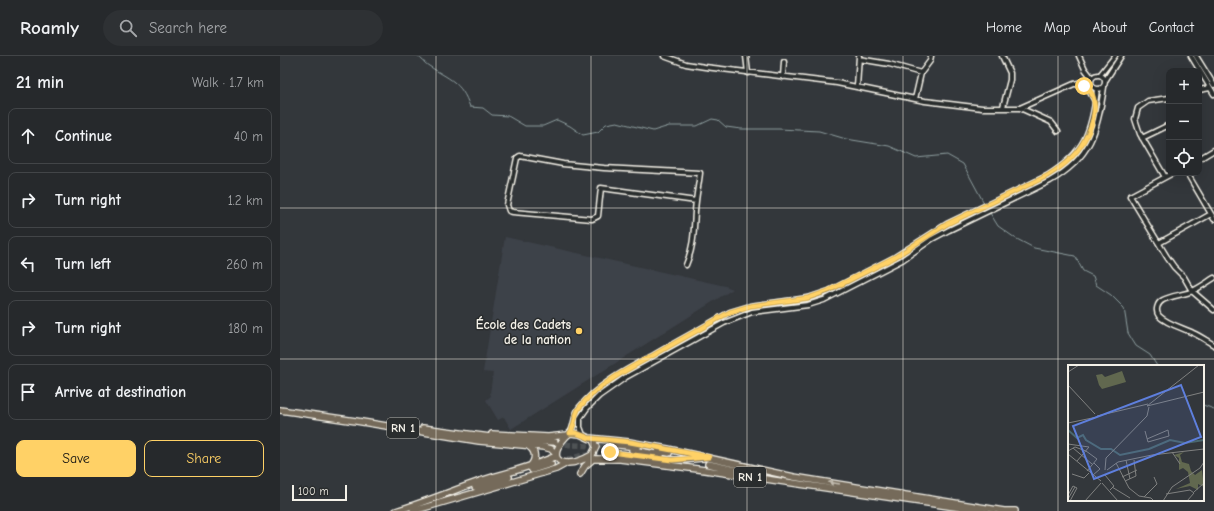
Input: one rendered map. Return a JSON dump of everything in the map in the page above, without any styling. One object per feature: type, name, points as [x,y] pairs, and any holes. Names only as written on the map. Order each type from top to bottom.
[{"type":"main road","name":"RN 1","points":[[280,409],[445,433],[484,442],[544,447],[551,449],[554,461]]},
{"type":"main road","name":"RN 1","points":[[445,433],[548,437],[568,434]]},
{"type":"main road","points":[[445,433],[555,443]]},
{"type":"main road","points":[[554,461],[558,446],[568,434],[576,433],[594,442],[595,450],[592,455],[584,459]]},
{"type":"main road","name":"RN 1","points":[[586,437],[630,442],[708,461],[794,477],[1004,511],[1013,511]]},
{"type":"main road","points":[[526,445],[531,448],[535,456],[534,461],[529,467]]},
{"type":"main road","points":[[610,450],[646,448],[669,455]]},
{"type":"main road","points":[[610,450],[672,460],[708,461],[786,480],[796,484]]},
{"type":"main road","points":[[610,450],[676,462],[705,470]]},
{"type":"main road","points":[[450,493],[463,491],[554,461],[568,463],[593,458],[620,459],[705,470]]},
{"type":"main road","points":[[580,474],[593,458]]},
{"type":"main road","points":[[412,511],[454,498],[554,461]]},
{"type":"main road","points":[[396,511],[481,481],[529,467],[554,461],[568,463]]},
{"type":"main road","name":"RN 1","points":[[705,470],[982,511]]},
{"type":"street","points":[[666,56],[686,64],[837,83],[915,99],[960,106],[982,108],[1020,108],[1052,122],[1058,131]]},
{"type":"street","points":[[746,56],[748,73]]},
{"type":"street","points":[[915,99],[921,73],[930,61],[931,56]]},
{"type":"street","points":[[1002,56],[1010,73],[1005,108]]},
{"type":"street","points":[[1079,56],[1085,69],[1092,78],[1091,84]]},
{"type":"street","points":[[1092,78],[1100,75],[1115,56]]},
{"type":"street","points":[[586,437],[580,430],[579,424],[583,413],[599,396],[626,377],[732,319],[760,311],[817,303],[832,296],[902,260],[932,239],[1050,181],[1069,168],[1085,151],[1095,132],[1105,81],[1121,56]]},
{"type":"street","points":[[1191,56],[1212,87]]},
{"type":"street","points":[[1196,56],[1214,94]]},
{"type":"street","points":[[857,87],[859,58],[889,64],[921,73]]},
{"type":"street","points":[[783,77],[784,62]]},
{"type":"street","points":[[1100,75],[1105,81]]},
{"type":"street","points":[[1020,108],[1074,84],[1083,82],[1091,84],[1093,88],[1097,90]]},
{"type":"street","points":[[1074,84],[1087,87],[1095,102]]},
{"type":"street","points":[[1097,90],[1104,87]]},
{"type":"street","points":[[1202,89],[1212,87]]},
{"type":"street","points":[[568,434],[572,430],[575,415],[579,409],[588,398],[601,387],[622,372],[730,312],[750,306],[792,301],[820,294],[900,254],[929,234],[947,224],[1047,176],[1065,164],[1085,140],[1090,126],[1097,90]]},
{"type":"street","points":[[1166,99],[1148,102],[1138,108],[1135,119],[1142,138],[1165,177],[1130,196],[1174,267],[1184,277],[1192,291],[1214,310]]},
{"type":"street","points":[[1142,138],[1166,126]]},
{"type":"street","points":[[1202,157],[1214,150]]},
{"type":"street","points":[[686,265],[691,253],[695,236],[696,201],[700,173],[604,168],[563,164],[520,156],[518,158],[507,206],[509,211],[513,212],[592,219],[598,216],[601,188],[696,201]]},
{"type":"street","points":[[1189,176],[1214,220]]},
{"type":"street","points":[[1159,244],[1211,214]]},
{"type":"street","points":[[1214,278],[1192,291],[1164,299],[1158,304],[1157,313],[1165,320],[1214,345]]},
{"type":"shaded area","name":"École des Cadets de la nation","points":[[505,237],[733,289],[511,429],[504,417],[498,420],[486,400],[491,396],[490,393],[493,373],[483,372]]},
{"type":"waterway","points":[[418,56],[428,65],[459,86],[467,98],[470,107],[483,108],[492,115],[508,116],[525,126],[543,126],[557,120],[570,126],[583,135],[598,132],[606,124],[617,122],[653,131],[669,126],[697,126],[712,119],[718,120],[726,127],[741,129],[819,131],[846,139],[889,146],[916,158],[947,155],[963,164],[984,203]]},
{"type":"waterway","points":[[990,213],[998,226],[1015,238],[1034,248],[1075,256],[1083,271],[1093,276],[1096,285],[1111,295],[1124,308],[1128,333],[1136,346],[1150,355],[1156,365]]},
{"type":"waterway","points":[[1204,405],[1214,409]]},
{"type":"tunnel","points":[[557,444],[610,447]]},
{"type":"tunnel","points":[[551,464],[580,456],[610,453]]},
{"type":"tunnel","points":[[669,453],[708,461]]},
{"type":"place","name":"École des Cadets de la nation","points":[[579,331]]},
{"type":"route","points":[[610,452],[672,460],[709,457],[630,442],[589,438],[580,434],[570,433],[575,415],[579,409],[584,402],[601,387],[622,372],[730,312],[750,306],[808,298],[828,291],[895,257],[929,234],[947,224],[1047,176],[1060,168],[1080,148],[1088,133],[1095,102],[1089,89],[1084,86]]}]
